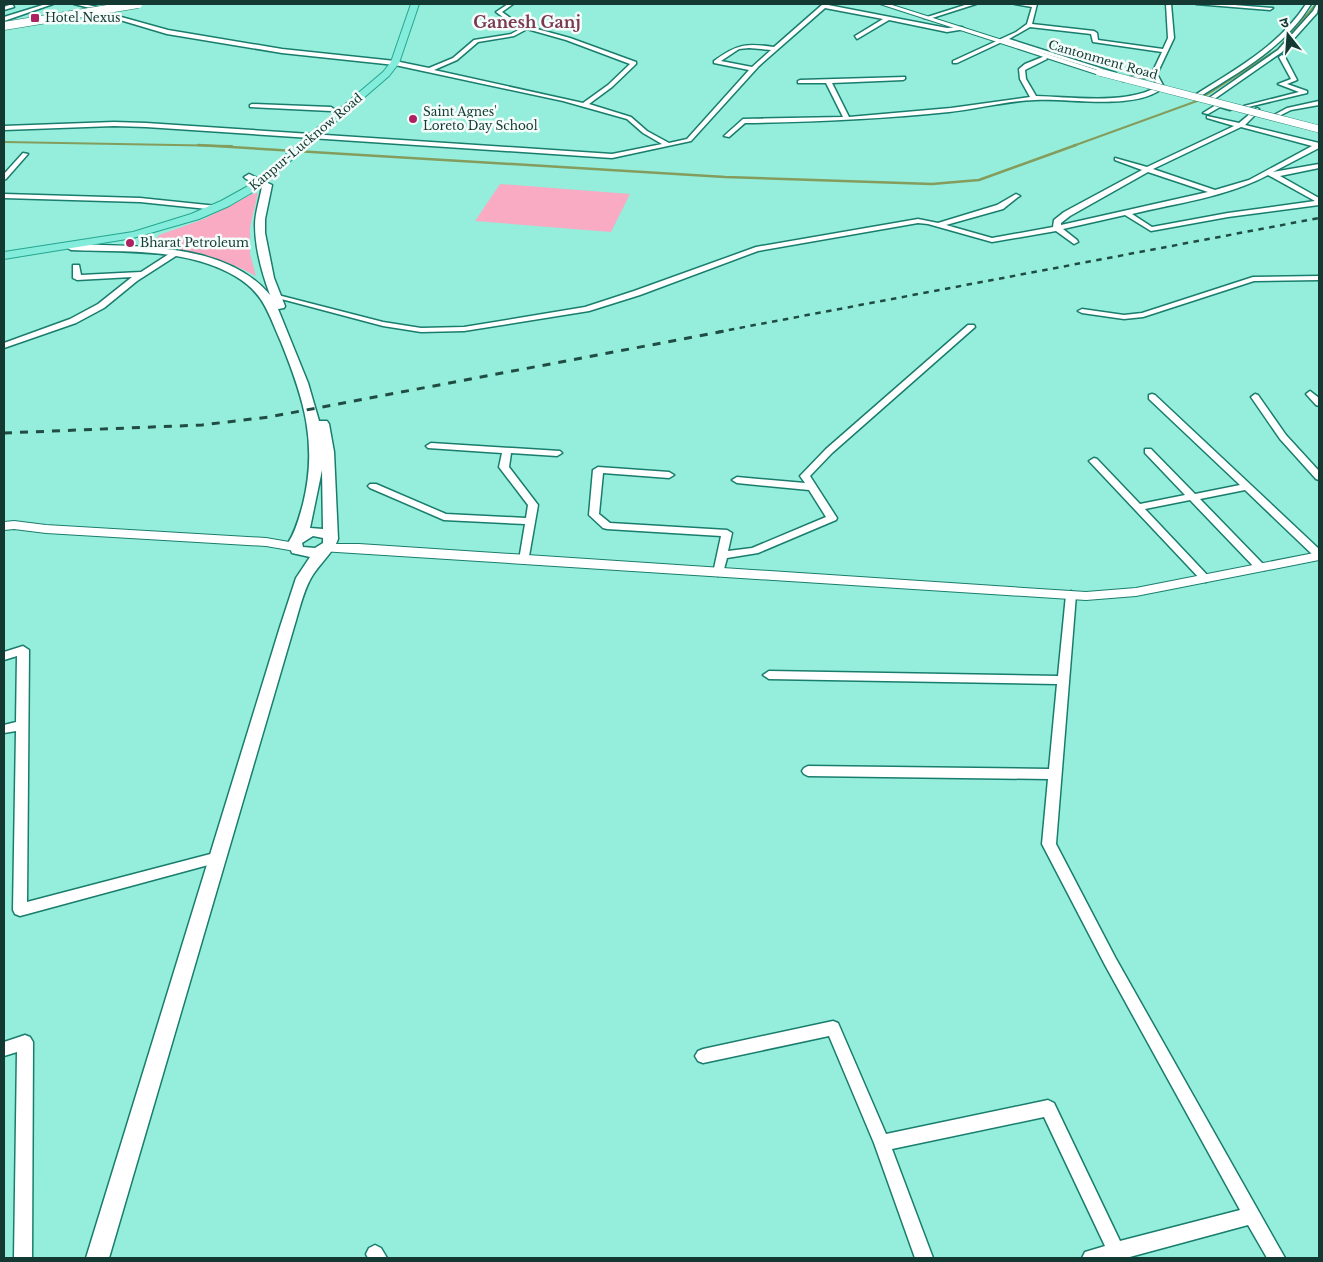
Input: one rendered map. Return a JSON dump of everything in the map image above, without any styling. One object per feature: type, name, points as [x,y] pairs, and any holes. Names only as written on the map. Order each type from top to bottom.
[{"type":"main road","points":[[4,26],[131,4]]},
{"type":"main road","points":[[4,26],[138,4]]},
{"type":"main road","points":[[101,8],[145,4]]},
{"type":"main road","name":"Kanpur-Lucknow Road","points":[[402,30],[407,4]]},
{"type":"main road","name":"Kanpur-Lucknow Road","points":[[4,250],[78,240],[164,220],[200,206],[227,192],[278,153],[302,139],[386,74],[402,30],[415,4]]},
{"type":"main road","name":"Kanpur-Lucknow Road","points":[[4,256],[116,240],[185,222],[236,199],[260,182],[292,154],[302,139],[331,109],[390,62]]},
{"type":"main road","points":[[97,1258],[287,627],[303,578],[327,544],[329,476],[325,434],[314,391],[292,333],[274,296],[260,241],[260,221],[267,186],[249,177]]},
{"type":"main road","points":[[71,247],[127,248],[206,260],[248,279],[265,296],[275,312],[305,388],[316,438],[316,466],[310,503],[297,543],[303,578]]},
{"type":"main road","points":[[297,543],[317,532],[322,532],[327,544]]},
{"type":"main road","points":[[297,543],[308,554],[327,544]]},
{"type":"street","points":[[4,19],[50,4]]},
{"type":"street","points":[[77,4],[101,8],[112,16],[131,23],[210,40],[282,51],[390,62],[585,104],[629,118],[645,132],[668,145]]},
{"type":"street","points":[[511,4],[499,12],[511,22],[568,39],[634,63],[610,86],[585,104]]},
{"type":"street","name":"Cantonment Road","points":[[883,4],[1099,72],[1319,129]]},
{"type":"street","points":[[927,18],[968,4]]},
{"type":"street","points":[[1017,4],[1035,5],[1029,25]]},
{"type":"street","points":[[1158,89],[1154,74],[1171,38],[1169,4]]},
{"type":"street","points":[[1199,4],[1270,8]]},
{"type":"street","points":[[1197,96],[1276,43],[1303,13],[1308,4]]},
{"type":"street","points":[[1319,4],[1282,55],[1225,98],[1251,109],[1319,129]]},
{"type":"street","points":[[4,128],[114,124],[302,139],[612,156],[689,140],[753,69],[826,5],[947,30],[962,28]]},
{"type":"street","points":[[4,9],[12,6]]},
{"type":"street","points":[[1312,21],[1319,11]]},
{"type":"street","points":[[857,37],[887,19]]},
{"type":"street","points":[[954,62],[1001,41],[1029,25],[1094,33],[1095,42],[1165,51]]},
{"type":"street","points":[[430,70],[455,59],[476,41],[512,35],[526,28]]},
{"type":"street","points":[[1001,41],[1132,79],[1158,89]]},
{"type":"street","points":[[1001,41],[1044,58],[1119,80],[1211,99],[1278,116],[1319,129]]},
{"type":"street","points":[[753,69],[716,62],[739,46],[747,45],[774,49]]},
{"type":"street","points":[[1211,99],[1282,55]]},
{"type":"street","points":[[1282,55],[1294,80],[1281,84],[1305,92],[1251,109],[1219,104],[1208,115],[1319,146]]},
{"type":"street","points":[[1034,98],[1023,79],[1022,69],[1044,58]]},
{"type":"street","points":[[1119,80],[1154,74]]},
{"type":"street","points":[[800,82],[903,78]]},
{"type":"street","points":[[828,81],[846,119]]},
{"type":"street","points":[[727,136],[743,121],[846,119],[951,110],[1034,98],[1124,100],[1139,98],[1158,89]]},
{"type":"street","points":[[1278,116],[1289,109],[1319,103]]},
{"type":"street","points":[[252,106],[331,109]]},
{"type":"street","points":[[1056,228],[1057,222],[1068,214],[1148,169],[1240,125],[1251,109]]},
{"type":"street","points":[[274,296],[383,324],[421,330],[464,329],[520,321],[586,309],[636,293],[756,249],[912,222],[938,224],[992,240],[1126,213],[1215,192],[1251,181],[1271,173],[1319,146]]},
{"type":"street","points":[[4,178],[25,154]]},
{"type":"street","points":[[1302,154],[1311,157]]},
{"type":"street","points":[[1117,159],[1215,192]]},
{"type":"street","points":[[1271,173],[1319,166]]},
{"type":"street","points":[[1271,173],[1319,202]]},
{"type":"street","points":[[1308,194],[1319,192]]},
{"type":"street","points":[[4,196],[140,200],[217,208]]},
{"type":"street","points":[[938,224],[1000,207],[1016,196]]},
{"type":"street","points":[[1126,213],[1151,230],[1228,215],[1319,202]]},
{"type":"street","points":[[1056,228],[1074,242]]},
{"type":"street","points":[[4,346],[73,322],[101,306],[143,274],[176,254]]},
{"type":"street","points":[[76,267],[77,278],[143,274]]},
{"type":"street","points":[[1082,311],[1124,316],[1143,314],[1254,279],[1319,278]]},
{"type":"street","points":[[722,555],[754,551],[832,518],[805,476],[829,451],[971,327]]},
{"type":"street","points":[[1310,394],[1319,403]]},
{"type":"street","points":[[1152,397],[1319,556]]},
{"type":"street","points":[[1255,397],[1283,438],[1319,477]]},
{"type":"street","points":[[431,446],[556,453]]},
{"type":"street","points":[[507,450],[504,467],[533,505],[524,560]]},
{"type":"street","points":[[1148,451],[1261,568]]},
{"type":"street","points":[[1094,461],[1206,579]]},
{"type":"street","points":[[669,475],[598,470],[594,515],[607,526],[727,533],[718,573]]},
{"type":"street","points":[[737,480],[812,486]]},
{"type":"street","points":[[373,486],[444,517],[530,521]]},
{"type":"street","points":[[1138,507],[1247,487]]},
{"type":"street","points":[[4,526],[14,525],[46,529],[297,543]]},
{"type":"street","points":[[327,544],[524,560],[1072,596],[1136,592],[1319,556]]},
{"type":"street","points":[[1072,596],[1049,844],[1110,961],[1276,1258]]},
{"type":"street","points":[[4,656],[23,650],[20,910],[218,857]]},
{"type":"street","points":[[769,675],[1064,680]]},
{"type":"street","points":[[4,729],[22,725]]},
{"type":"street","points":[[808,771],[1056,774]]},
{"type":"street","points":[[703,1056],[833,1028],[882,1143],[924,1258]]},
{"type":"street","points":[[4,1048],[24,1042],[23,1258]]},
{"type":"street","points":[[882,1143],[1048,1108],[1117,1255]]},
{"type":"street","points":[[1091,1258],[1117,1255],[1252,1216]]},
{"type":"shaded area","points":[[500,184],[630,194],[611,232],[475,221]]},
{"type":"shaded area","points":[[258,193],[250,228],[250,254],[256,276],[231,264],[205,255],[151,247],[159,235],[204,219],[252,194]]},
{"type":"waterway","points":[[1073,146],[1197,101],[1278,49],[1316,4]]},
{"type":"waterway","points":[[4,142],[207,146]]},
{"type":"waterway","points":[[198,145],[207,146]]},
{"type":"waterway","points":[[207,146],[725,177],[932,184],[979,180],[1076,145]]},
{"type":"waterway","points":[[207,146],[232,146]]},
{"type":"railway","points":[[718,332],[1319,218]]},
{"type":"railway","points":[[4,433],[202,425],[269,417],[725,331]]},
{"type":"place","name":"Hotel Nexus","points":[[35,18]]},
{"type":"place","name":"Saint Agnes' Loreto Day School","points":[[413,119]]},
{"type":"place","name":"Bharat Petroleum","points":[[130,243]]},
{"type":"district","name":"Ganesh Ganj","points":[[527,22]]}]
